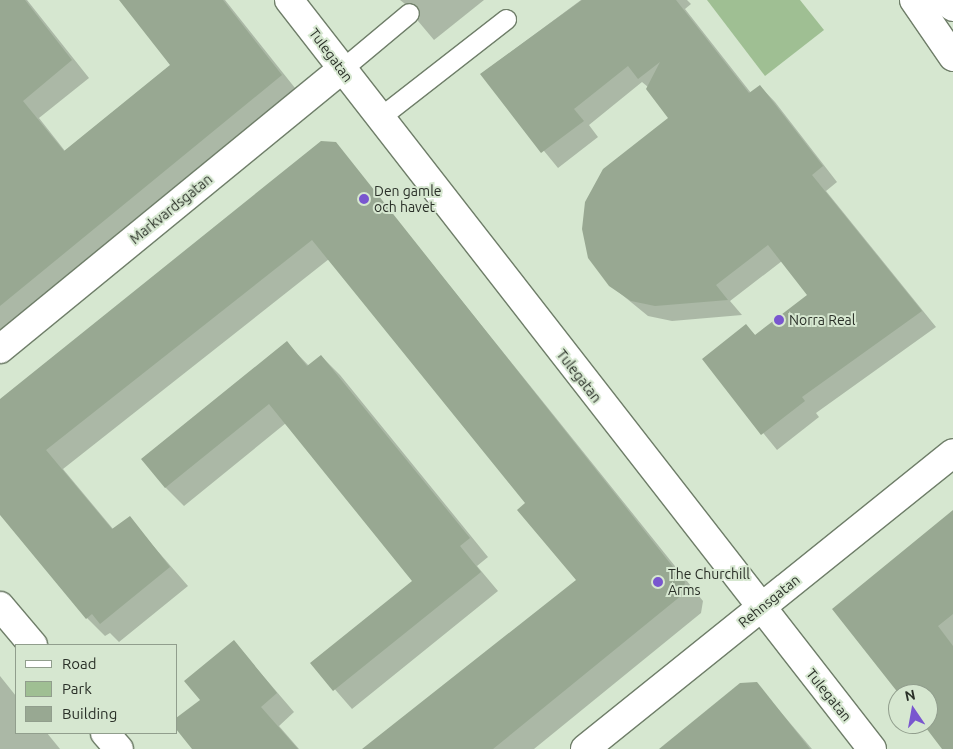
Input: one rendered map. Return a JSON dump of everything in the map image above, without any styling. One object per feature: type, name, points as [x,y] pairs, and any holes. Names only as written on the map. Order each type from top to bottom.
[{"type":"street","name":"Tulegatan","points":[[289,0],[760,608],[872,749]]},
{"type":"street","points":[[914,0],[953,57]]},
{"type":"street","points":[[943,0],[953,8]]},
{"type":"street","name":"Markvardsgatan","points":[[0,349],[342,69]]},
{"type":"street","name":"Rehnsgatan","points":[[585,749],[953,454]]},
{"type":"street","points":[[0,606],[32,644]]},
{"type":"street","points":[[106,734],[119,749]]},
{"type":"lane","points":[[342,69],[409,13]]},
{"type":"lane","points":[[379,118],[506,20]]},
{"type":"green space","points":[[707,0],[800,0],[824,30],[765,76]]},
{"type":"building","points":[[0,0],[25,0],[72,60],[23,101],[64,151],[170,65],[119,0],[223,0],[282,75],[0,306]]},
{"type":"building","points":[[582,0],[676,0],[749,93],[760,85],[823,166],[812,175],[922,311],[802,397],[805,401],[761,435],[702,359],[746,324],[755,335],[807,295],[768,245],[716,285],[728,300],[655,306],[631,301],[609,286],[588,258],[582,229],[585,202],[603,169],[668,118],[646,89],[660,62],[638,79],[628,66],[574,109],[584,121],[541,153],[480,74]]},
{"type":"building","points":[[321,141],[336,142],[685,582],[682,595],[493,749],[362,749],[576,580],[517,510],[525,503],[312,240],[46,450],[112,529],[130,516],[170,567],[100,624],[92,614],[86,619],[0,515],[0,399]]},
{"type":"building","points":[[287,341],[307,366],[321,355],[470,538],[460,546],[481,572],[333,691],[310,663],[412,581],[269,404],[165,488],[141,459]]},
{"type":"building","points":[[953,510],[953,614],[938,626],[953,646],[953,749],[942,749],[931,734],[938,734],[938,684],[891,684],[832,609]]},
{"type":"building","points":[[234,640],[277,693],[261,707],[298,749],[192,749],[178,732],[178,716],[200,700],[184,681]]},
{"type":"building","points":[[757,682],[810,749],[659,749],[740,683]]},
{"type":"place","name":"Den gamle och havet","points":[[364,199]]},
{"type":"place","name":"Norra Real","points":[[779,320]]},
{"type":"place","name":"The Churchill Arms","points":[[658,582]]}]
